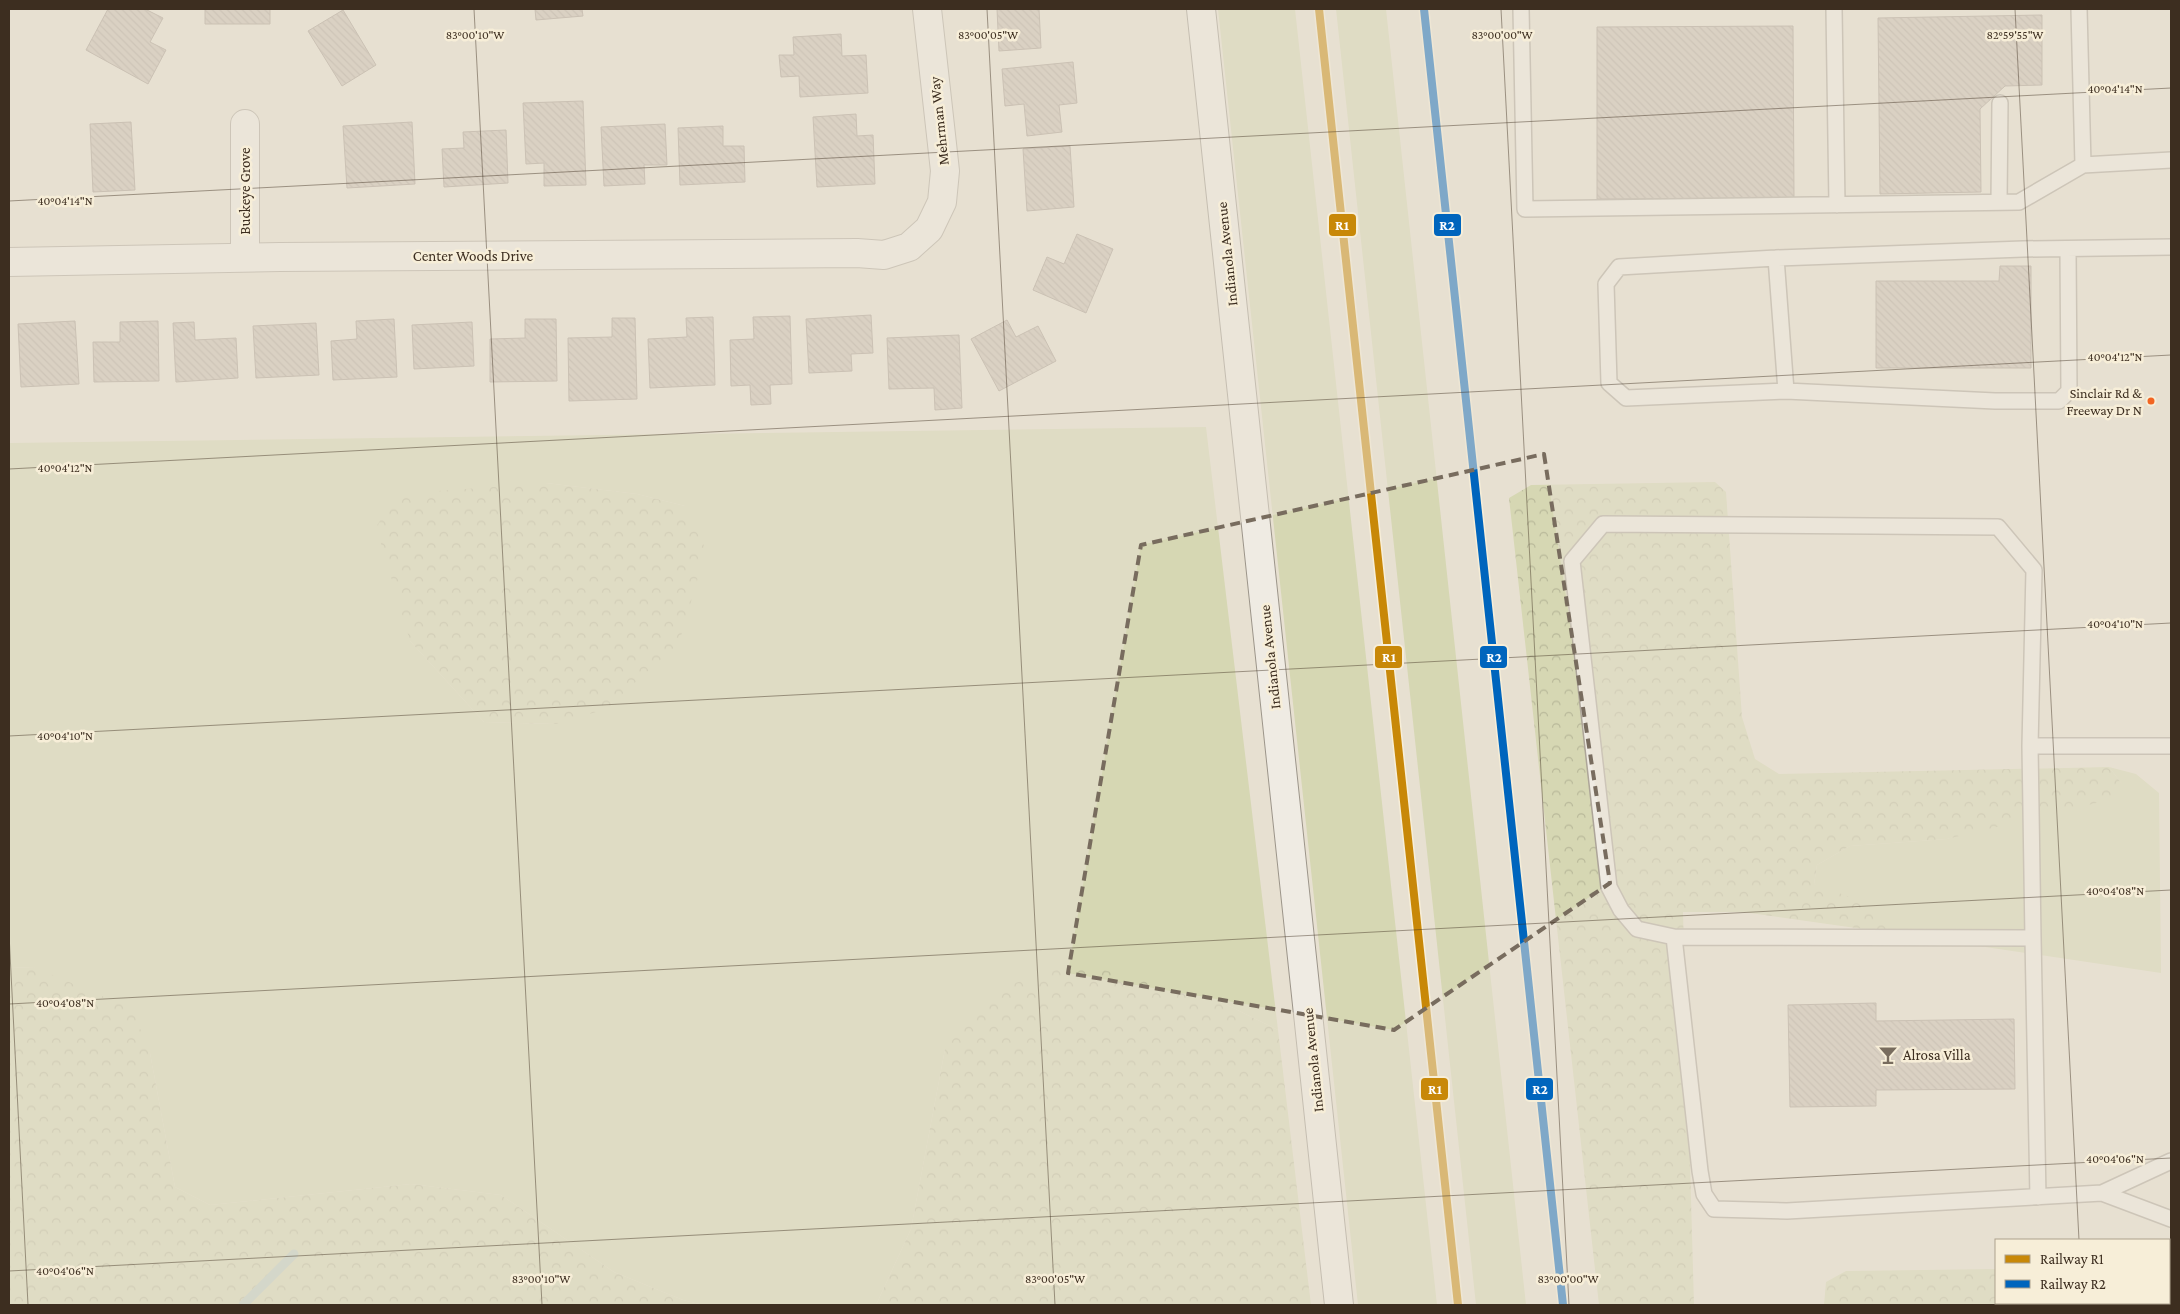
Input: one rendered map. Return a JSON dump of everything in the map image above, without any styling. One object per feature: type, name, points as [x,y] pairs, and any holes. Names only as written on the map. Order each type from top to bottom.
[{"type":"street","name":"Mehrman Way","points":[[927,9],[945,171],[942,202],[929,230]]},
{"type":"street","name":"Indianola Avenue","points":[[1201,9],[1340,1305]]},
{"type":"street","name":"Buckeye Grove","points":[[245,124],[245,257]]},
{"type":"street","name":"Center Woods Drive","points":[[9,262],[245,257],[847,254],[884,256],[909,247],[929,230]]},
{"type":"lane","points":[[1521,9],[1524,209],[2019,202],[2083,165],[2171,160]]},
{"type":"lane","points":[[1834,9],[1837,204]]},
{"type":"lane","points":[[2079,9],[2083,165]]},
{"type":"lane","points":[[1999,202],[2000,103]]},
{"type":"lane","points":[[2068,250],[2069,391],[2059,401],[1995,401],[1786,391],[1626,398],[1610,383],[1606,284],[1619,268],[1776,258],[2023,249],[2068,250],[2171,247]]},
{"type":"lane","points":[[1776,258],[1786,391]]},
{"type":"lane","points":[[2034,938],[1674,938],[1637,929],[1621,910],[1609,887],[1572,561],[1603,524],[1998,527],[2034,570],[2030,746],[2034,938],[2038,1197]]},
{"type":"lane","points":[[2030,746],[2171,746]]},
{"type":"lane","points":[[1674,938],[1700,1170],[1704,1194],[1714,1209],[1787,1211],[2102,1193],[2171,1160]]},
{"type":"lane","points":[[2102,1193],[2171,1219]]},
{"type":"highlighted area","points":[[1544,454],[1610,883],[1394,1030],[1068,973],[1141,545]]},
{"type":"green space","points":[[1218,9],[1295,9],[1437,1305],[1358,1305]]},
{"type":"green space","points":[[1336,9],[1386,9],[1526,1305],[1476,1305]]},
{"type":"green space","points":[[1206,427],[1278,1030],[1221,1002],[945,1049],[911,1229],[876,1305],[704,1305],[683,1300],[614,1272],[501,1195],[411,1184],[210,1205],[175,1187],[150,1053],[34,967],[9,968],[9,443]],"holes":[[[546,483],[637,494],[685,506],[556,724],[484,722],[410,641]]]},
{"type":"green space","points":[[1715,482],[1726,492],[1742,717],[1755,759],[1779,774],[2109,767],[2122,784],[2113,799],[1947,839],[1850,846],[1817,865],[1814,884],[1864,902],[1898,934],[1743,912],[1683,912],[1694,1305],[1599,1305],[1509,498],[1531,485]]},
{"type":"green space","points":[[546,483],[637,494],[685,506],[706,550],[679,643],[606,709],[556,724],[484,722],[410,641],[376,527],[397,494]]},
{"type":"green space","points":[[2109,767],[2136,774],[2159,793],[2161,973],[1898,934],[1814,884],[1817,865],[1850,846],[1947,839],[2122,784]]},
{"type":"green space","points":[[1078,963],[1221,1002],[1278,1030],[1311,1305],[876,1305],[911,1229],[945,1049],[996,989]]},
{"type":"green space","points":[[34,967],[132,1009],[150,1053],[175,1187],[210,1205],[411,1184],[501,1195],[614,1272],[683,1300],[704,1305],[9,1305],[9,968]]},
{"type":"green space","points":[[1995,1269],[1995,1304],[2160,1305],[1824,1305],[1826,1282],[1846,1271]]},
{"type":"building","points":[[108,9],[145,9],[163,18],[150,42],[166,50],[148,84],[86,50]]},
{"type":"building","points":[[205,9],[270,9],[270,24],[205,24]]},
{"type":"building","points":[[535,9],[582,9],[583,16],[536,20]]},
{"type":"building","points":[[997,9],[1039,9],[1041,48],[999,51]]},
{"type":"building","points":[[343,10],[376,65],[342,86],[308,31]]},
{"type":"building","points":[[2042,15],[2042,85],[2005,86],[1980,109],[1981,192],[1880,194],[1878,18]]},
{"type":"building","points":[[1793,26],[1794,198],[1597,199],[1597,27]]},
{"type":"building","points":[[841,34],[842,56],[866,55],[868,93],[800,97],[799,76],[781,77],[779,55],[794,55],[793,37]]},
{"type":"building","points":[[1073,62],[1077,103],[1059,105],[1062,132],[1027,136],[1024,104],[1005,106],[1002,69]]},
{"type":"building","points":[[583,101],[586,185],[544,186],[544,163],[526,164],[523,103]]},
{"type":"building","points":[[856,114],[857,136],[873,135],[875,184],[817,187],[813,117]]},
{"type":"building","points":[[131,122],[135,190],[93,192],[90,124]]},
{"type":"building","points":[[412,122],[415,184],[347,188],[343,126]]},
{"type":"building","points":[[665,124],[667,165],[644,165],[645,184],[604,186],[601,127]]},
{"type":"building","points":[[723,126],[723,146],[744,146],[745,182],[680,185],[678,128]]},
{"type":"building","points":[[506,130],[508,183],[444,187],[442,149],[464,148],[463,132]]},
{"type":"building","points":[[1070,146],[1074,207],[1027,211],[1023,149]]},
{"type":"building","points":[[1077,234],[1113,249],[1086,313],[1033,290],[1047,257],[1064,264]]},
{"type":"building","points":[[2000,266],[2031,266],[2031,368],[1876,368],[1876,281],[1999,281]]},
{"type":"building","points":[[871,315],[873,353],[851,354],[852,371],[809,373],[806,319]]},
{"type":"building","points":[[790,316],[792,384],[770,385],[771,404],[751,405],[750,385],[731,386],[730,340],[754,339],[753,317]]},
{"type":"building","points":[[713,317],[715,385],[650,388],[648,339],[687,337],[686,318]]},
{"type":"building","points":[[612,318],[635,318],[637,399],[569,401],[568,338],[612,337]]},
{"type":"building","points":[[394,319],[397,377],[333,380],[331,341],[357,339],[356,321]]},
{"type":"building","points":[[525,319],[556,319],[557,381],[490,382],[490,339],[525,338]]},
{"type":"building","points":[[1007,320],[1016,337],[1038,326],[1056,361],[999,391],[971,339]]},
{"type":"building","points":[[75,321],[79,384],[21,387],[18,324]]},
{"type":"building","points":[[158,321],[159,381],[94,382],[93,342],[120,342],[120,322]]},
{"type":"building","points":[[194,322],[195,340],[236,338],[238,378],[176,382],[173,323]]},
{"type":"building","points":[[472,322],[474,366],[414,369],[412,325]]},
{"type":"building","points":[[316,323],[319,375],[256,378],[253,326]]},
{"type":"building","points":[[959,335],[962,408],[935,410],[934,388],[889,389],[887,338]]},
{"type":"building","points":[[1876,1003],[1876,1021],[2014,1019],[2015,1089],[1876,1090],[1876,1106],[1790,1107],[1788,1005]]},
{"type":"waterway","points":[[243,1305],[294,1254]]},
{"type":"rail line","name":"R1","points":[[1319,9],[1458,1305]]},
{"type":"rail line","name":"R2","points":[[1424,9],[1563,1305]]},
{"type":"place","name":"Sinclair Rd & Freeway Dr N","points":[[2151,401]]},
{"type":"place","name":"Alrosa Villa","points":[[1888,1055]]}]
